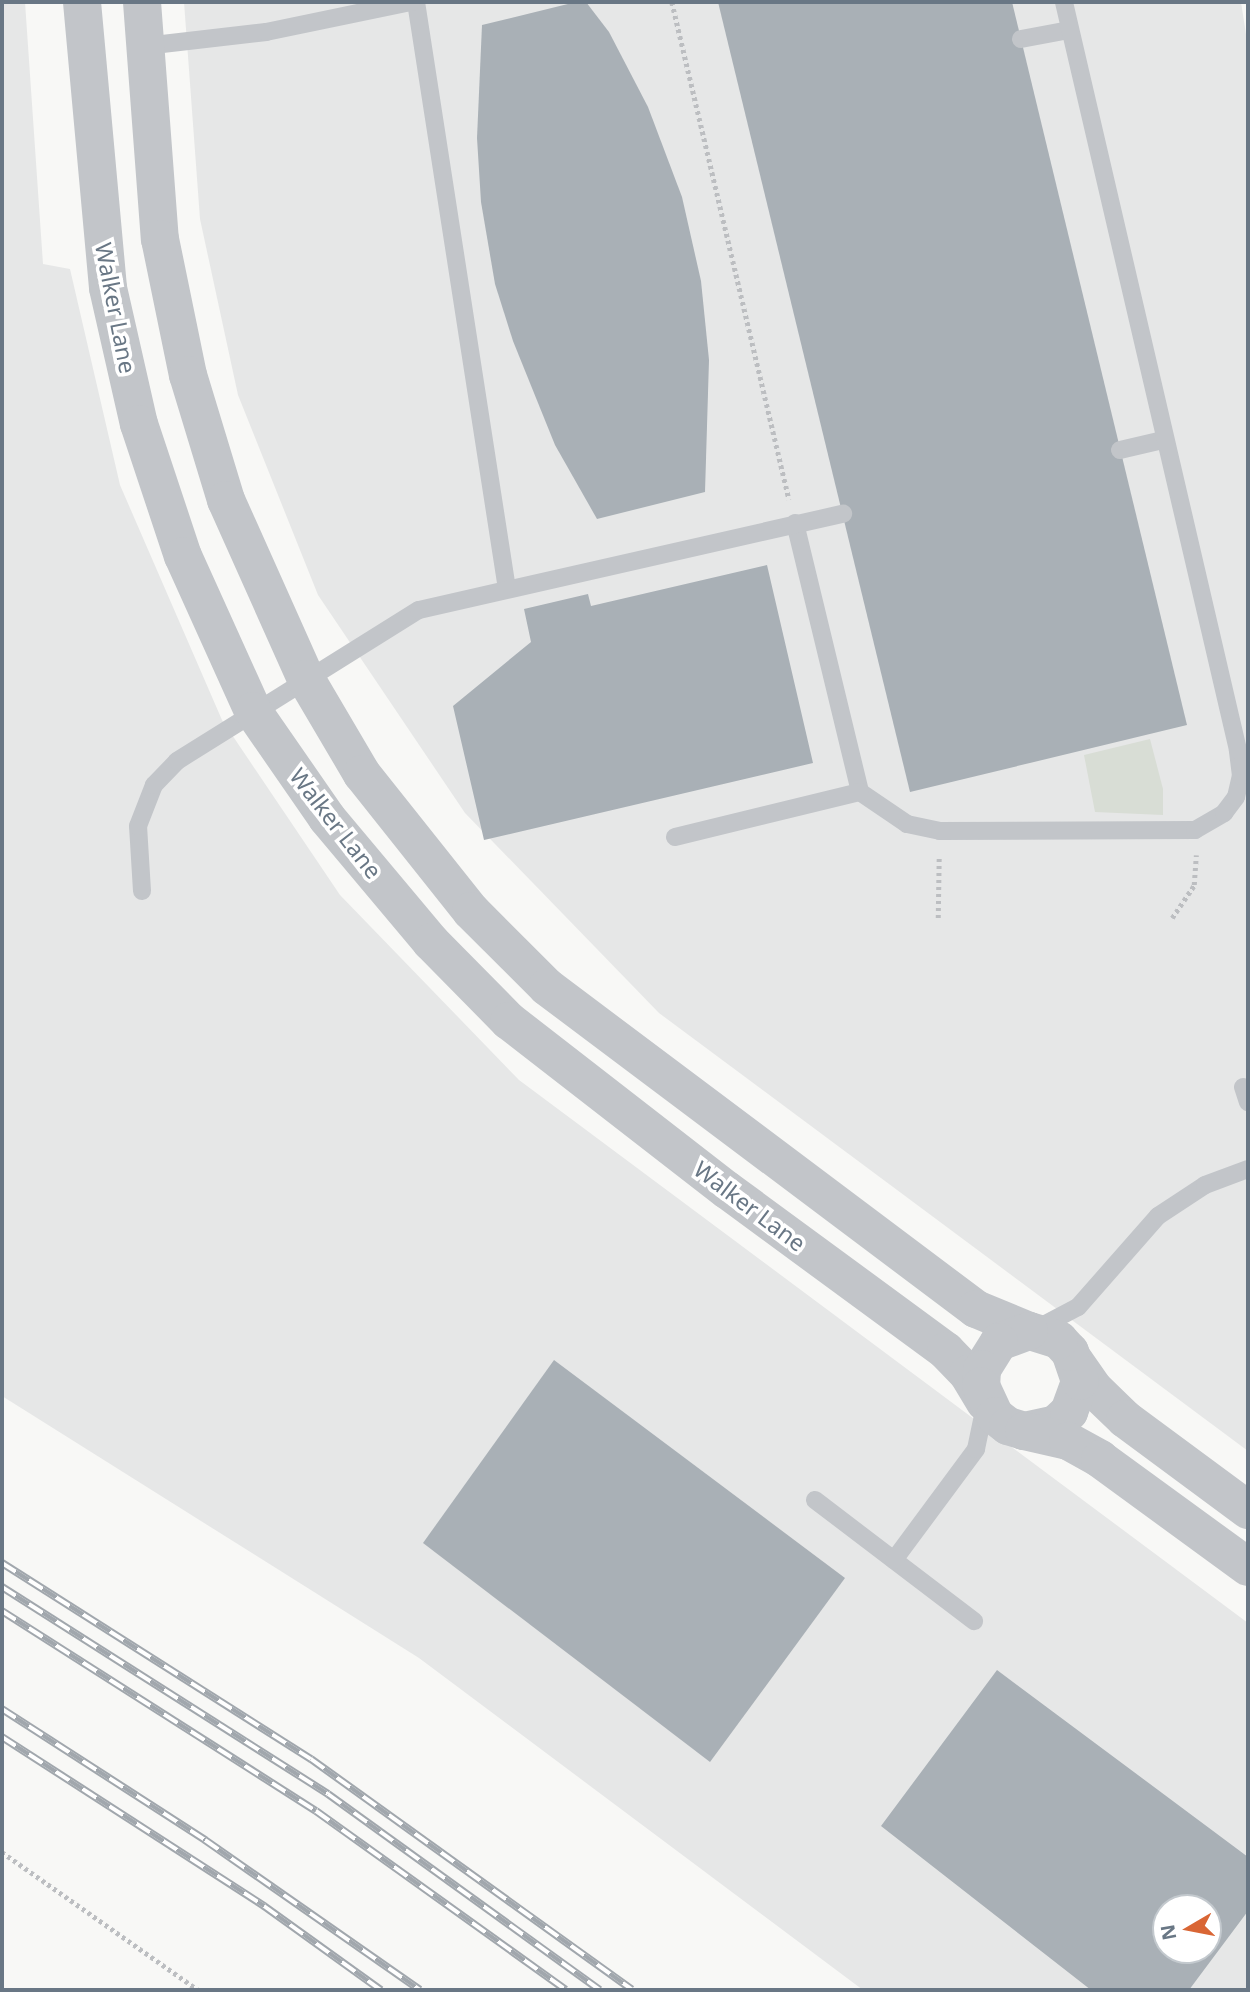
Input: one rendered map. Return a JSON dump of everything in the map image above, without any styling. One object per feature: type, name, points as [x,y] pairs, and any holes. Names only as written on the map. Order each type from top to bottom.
[{"type":"street","name":"Walker Lane","points":[[82,2],[108,288],[139,424],[183,556],[253,711],[336,828],[431,943],[509,1021],[727,1190],[946,1351],[968,1374],[985,1402],[1008,1426],[1068,1441],[1100,1460],[1248,1567]]},
{"type":"street","points":[[142,2],[160,239],[188,375],[226,500],[306,679],[362,774],[471,911],[547,988],[976,1309],[1028,1331],[1059,1340],[1095,1390],[1125,1419],[1248,1510]]},
{"type":"street","points":[[985,1402],[981,1378],[989,1354],[999,1342],[1028,1331]]},
{"type":"street","points":[[1024,1431],[1056,1423],[1069,1412],[1080,1381],[1073,1359]]},
{"type":"lane","points":[[145,46],[266,32],[411,2]]},
{"type":"lane","points":[[416,2],[507,589]]},
{"type":"lane","points":[[795,523],[860,792],[906,824],[940,831],[1195,830],[1224,813],[1236,797],[1241,776],[1064,2]]},
{"type":"lane","points":[[1021,40],[1069,30]]},
{"type":"lane","points":[[1121,450],[1163,440]]},
{"type":"lane","points":[[142,891],[138,826],[154,785],[177,761],[253,711],[419,610],[843,514]]},
{"type":"lane","points":[[676,837],[860,792]]},
{"type":"lane","points":[[1028,1331],[1057,1322],[1078,1307],[1158,1216],[1205,1185],[1248,1169]]},
{"type":"lane","points":[[1073,1359],[1078,1307]]},
{"type":"lane","points":[[975,1449],[985,1402]]},
{"type":"lane","points":[[894,1560],[975,1449],[995,1437],[1024,1431]]},
{"type":"lane","points":[[815,1500],[974,1621]]},
{"type":"path","points":[[672,2],[795,523]]},
{"type":"path","points":[[1172,918],[1194,885],[1195,830]]},
{"type":"path","points":[[938,919],[940,831]]},
{"type":"path","points":[[2,1852],[198,1990]]},
{"type":"shaded area","points":[[2,2],[25,2],[43,264],[70,269],[120,485],[222,720],[340,895],[519,1080],[1248,1623],[1248,1990],[863,1990],[419,1658],[2,1396]]},
{"type":"shaded area","points":[[184,2],[1241,2],[1248,47],[1248,1451],[659,1013],[465,813],[318,595],[238,395],[200,219]]},
{"type":"shaded area","points":[[1150,739],[1163,789],[1163,815],[1095,812],[1084,755]]},
{"type":"building","points":[[576,2],[586,2],[609,32],[648,107],[682,197],[701,281],[709,360],[705,492],[597,519],[555,445],[513,341],[495,284],[481,202],[477,138],[482,25]]},
{"type":"building","points":[[718,2],[1012,2],[1187,725],[910,792]]},
{"type":"building","points":[[767,565],[813,763],[484,840],[453,706],[531,642],[524,609],[588,594],[591,606]]},
{"type":"building","points":[[554,1360],[845,1578],[710,1762],[423,1543]]},
{"type":"building","points":[[997,1670],[1248,1857],[1248,1911],[1222,1946],[1222,1894],[1152,1894],[1152,1964],[1208,1964],[1189,1990],[1091,1990],[881,1826]]},
{"type":"railway","points":[[2,1563],[311,1759],[632,1990]]},
{"type":"railway","points":[[2,1587],[328,1794],[600,1990]]},
{"type":"railway","points":[[2,1611],[316,1811],[566,1990]]},
{"type":"railway","points":[[2,1709],[205,1840],[420,1990]]},
{"type":"railway","points":[[2,1737],[264,1906],[381,1990]]}]
